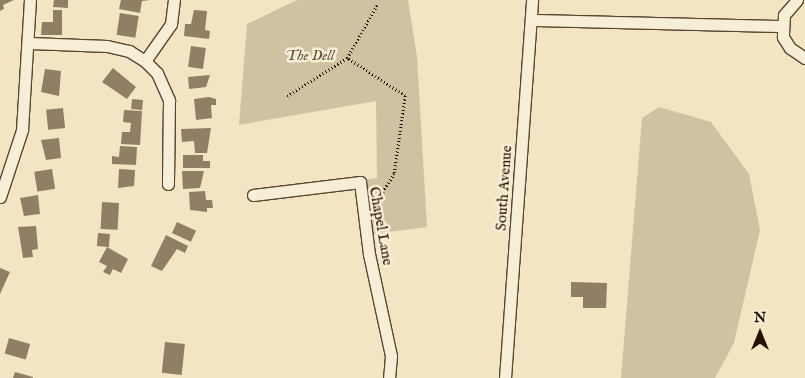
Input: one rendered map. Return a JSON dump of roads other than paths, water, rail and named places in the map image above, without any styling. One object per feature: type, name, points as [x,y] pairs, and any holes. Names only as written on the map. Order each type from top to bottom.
[{"type":"street","points":[[0,197],[22,130],[30,43],[30,0]]},
{"type":"street","points":[[145,61],[171,24],[174,0]]},
{"type":"street","name":"South Avenue","points":[[505,378],[532,0]]},
{"type":"street","points":[[797,0],[784,15],[782,26],[790,48],[805,58]]},
{"type":"street","points":[[531,20],[782,26]]},
{"type":"street","points":[[30,43],[107,46],[129,51],[145,61],[157,73],[169,100],[168,184]]},
{"type":"street","name":"Chapel Lane","points":[[253,195],[360,182],[364,215],[391,356],[389,378]]},
{"type":"park label","name":"The Dell","points":[[310,56]]}]
